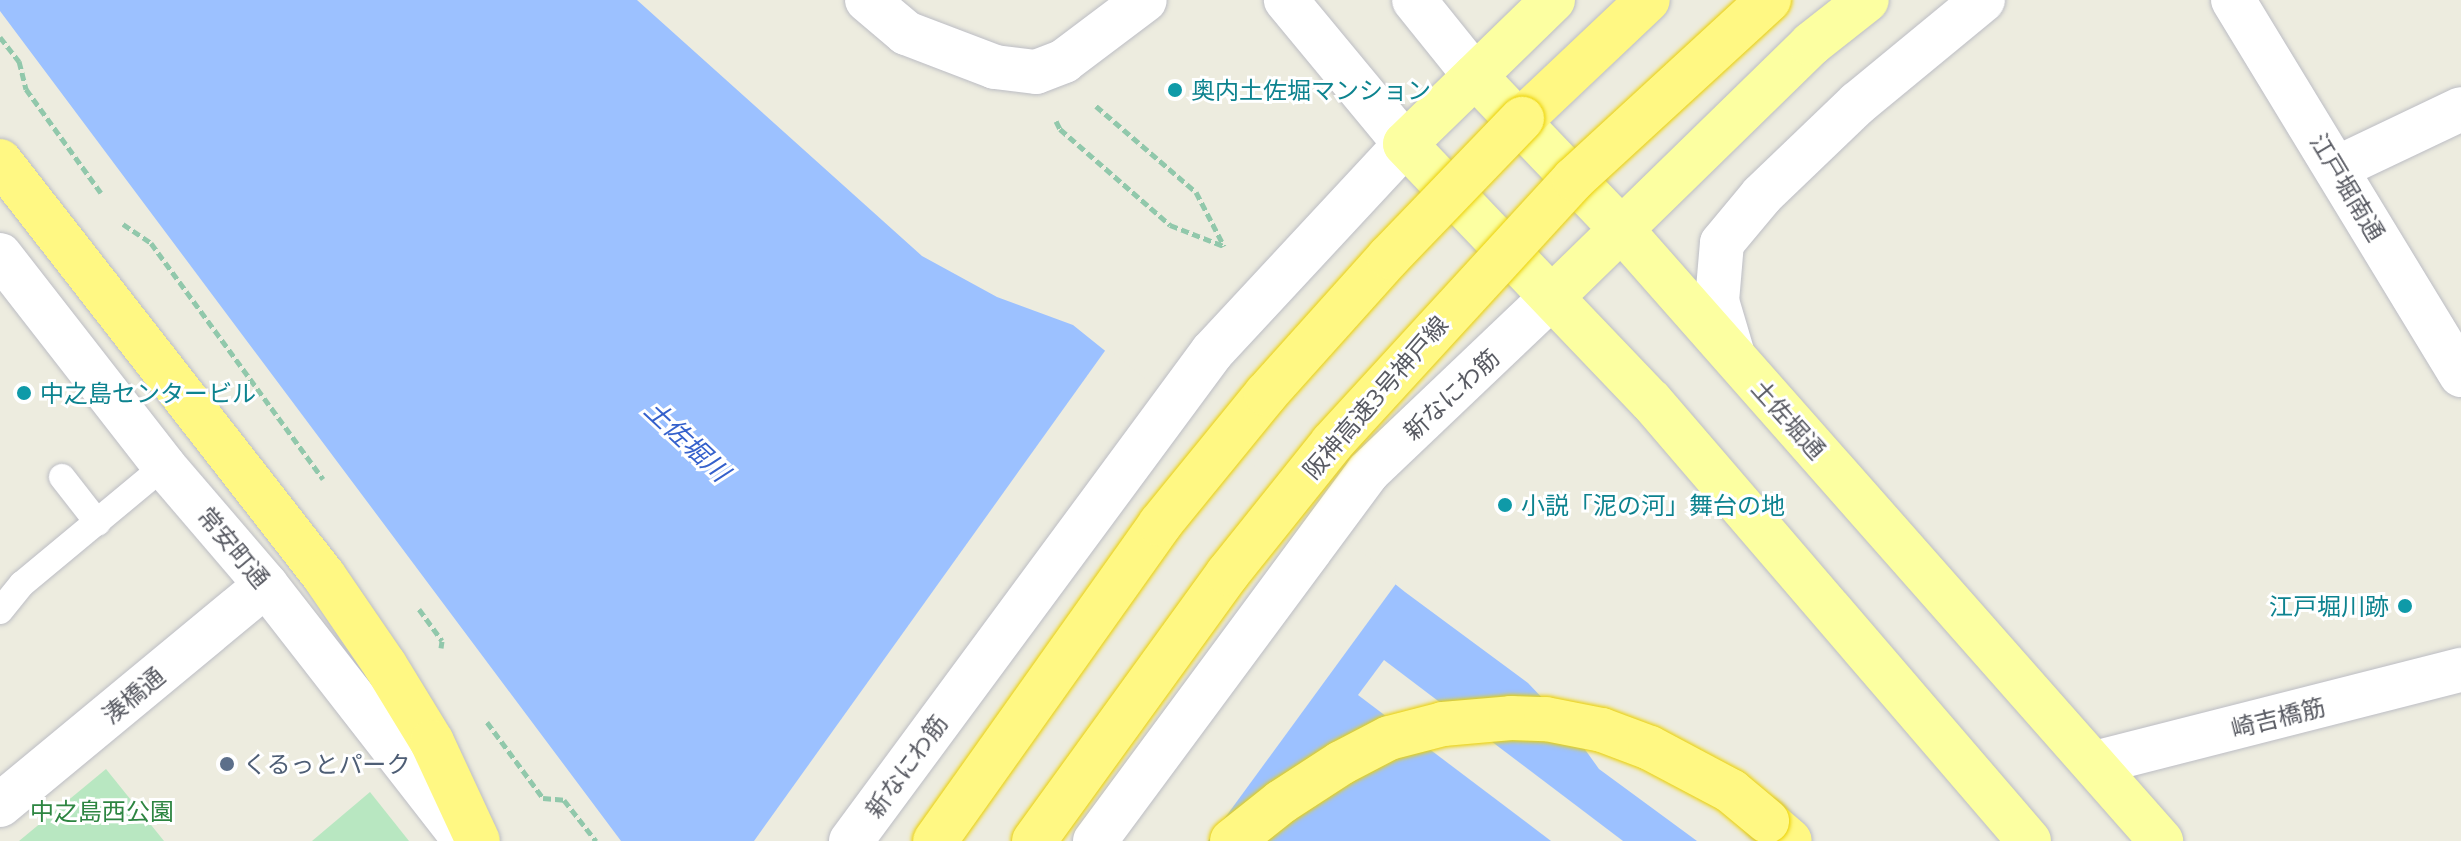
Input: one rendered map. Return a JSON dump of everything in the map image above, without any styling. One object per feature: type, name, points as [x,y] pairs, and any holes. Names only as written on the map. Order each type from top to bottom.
[{"type":"highway","points":[[935,841],[1160,524],[1266,394],[1522,119],[1648,0]]},
{"type":"highway","name":"阪神高速3号神戸線","points":[[1034,841],[1228,573],[1332,443],[1574,179],[1769,0]]},
{"type":"highway","points":[[0,161],[324,576],[385,665],[432,742],[478,841]]},
{"type":"highway","points":[[1232,841],[1281,802],[1341,763],[1389,738],[1443,724],[1511,718],[1546,719],[1602,730],[1650,748],[1731,791],[1790,841]]},
{"type":"main road","name":"新なにわ筋","points":[[1405,144],[1553,0]]},
{"type":"main road","name":"新なにわ筋","points":[[1553,296],[1811,44],[1867,0]]},
{"type":"main road","name":"土佐堀通","points":[[1475,76],[1622,230],[2161,841]]},
{"type":"main road","points":[[1405,144],[1651,401],[2029,841]]},
{"type":"street","points":[[867,0],[906,33],[995,67],[1036,72],[1064,61],[1145,0]]},
{"type":"street","points":[[1286,0],[1405,144]]},
{"type":"street","name":"土佐堀通","points":[[1414,0],[1475,76]]},
{"type":"street","points":[[1733,355],[1717,301],[1722,243],[1762,195],[1858,103],[1983,0]]},
{"type":"street","name":"江戸堀南通","points":[[2233,0],[2459,367]]},
{"type":"street","points":[[2337,168],[2461,109]]},
{"type":"street","name":"新なにわ筋","points":[[851,841],[1212,352],[1405,144]]},
{"type":"street","name":"常安町通","points":[[0,255],[164,466],[266,585],[465,841]]},
{"type":"street","name":"新なにわ筋","points":[[1095,841],[1368,472],[1553,296]]},
{"type":"street","name":"湊橋通","points":[[0,805],[266,585]]},
{"type":"street","name":"崎吉橋筋","points":[[2095,763],[2461,670]]},
{"type":"lane","points":[[0,611],[22,584],[164,466]]},
{"type":"lane","points":[[62,477],[98,523]]},
{"type":"path","points":[[1036,72],[1085,98],[1196,192],[1224,246],[1170,225],[1060,129],[1036,72]]},
{"type":"green space","name":"中之島西公園","points":[[106,769],[164,841],[19,841]]},
{"type":"green space","points":[[370,792],[409,841],[312,841]]},
{"type":"water","name":"土佐堀川","points":[[0,0],[637,0],[922,256],[997,297],[1073,325],[1405,592],[1528,683],[1566,723],[1599,769],[1697,841],[621,841],[0,11]]},
{"type":"pier","points":[[1107,348],[1398,581],[1208,841],[754,841]]},
{"type":"pier","points":[[1384,660],[1623,841],[1551,841],[1358,695]]},
{"type":"place","name":"奥内土佐堀マンション","points":[[1175,90]]},
{"type":"place","name":"中之島センタービル","points":[[24,393]]},
{"type":"place","name":"小説「泥の河」舞台の地","points":[[1505,505]]},
{"type":"place","name":"江戸堀川跡","points":[[2405,606]]},
{"type":"place","name":"くるっとパーク","points":[[227,764]]}]
